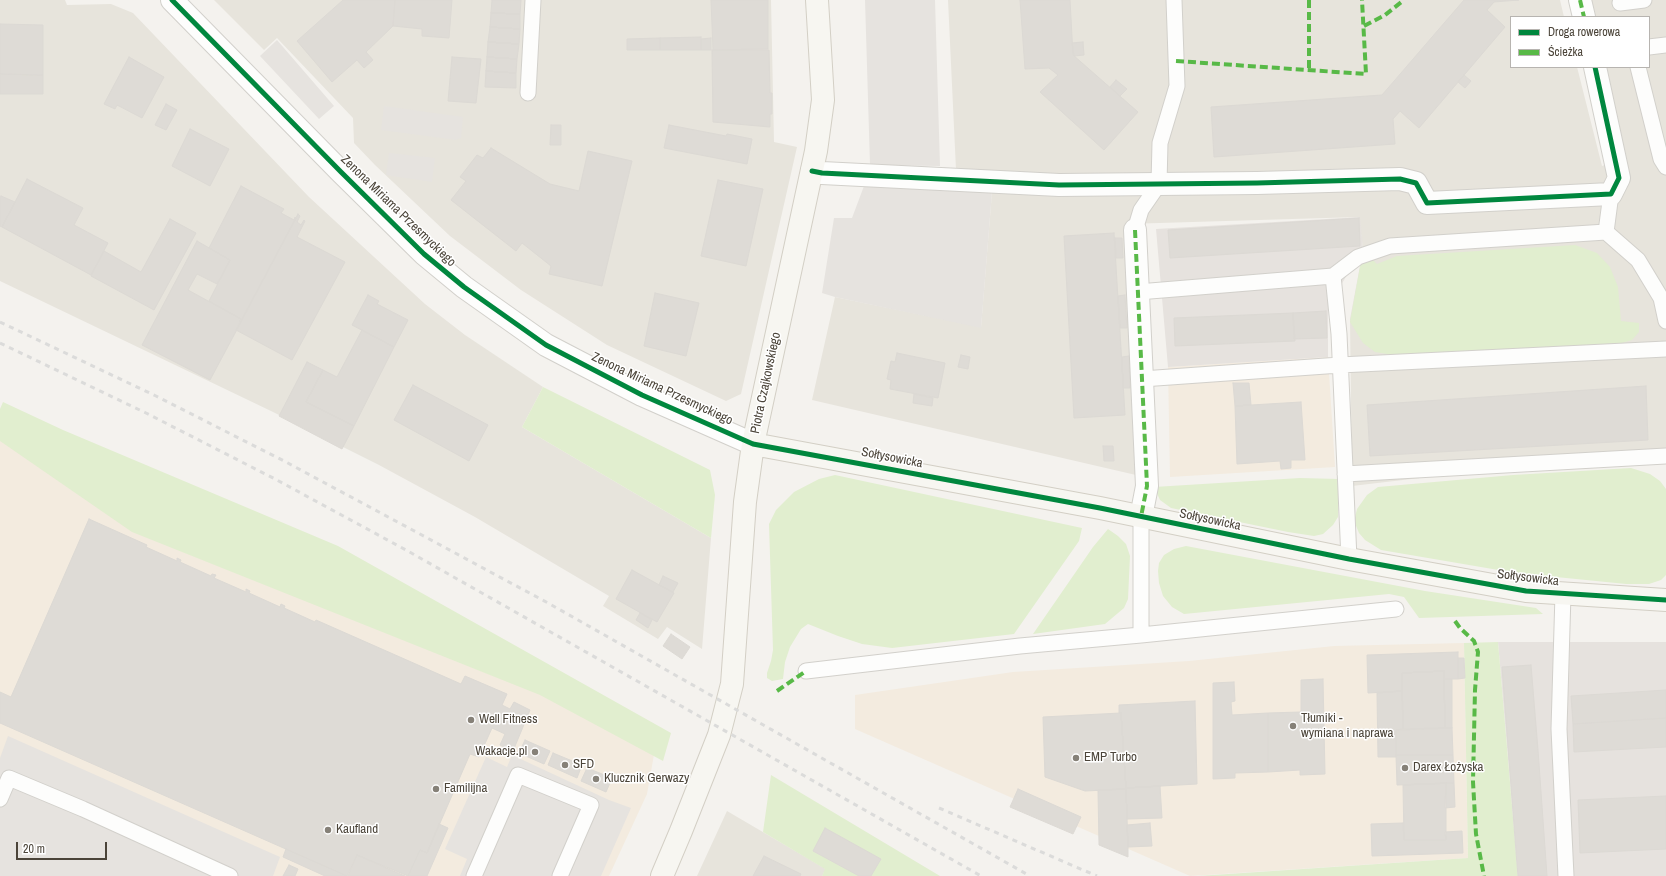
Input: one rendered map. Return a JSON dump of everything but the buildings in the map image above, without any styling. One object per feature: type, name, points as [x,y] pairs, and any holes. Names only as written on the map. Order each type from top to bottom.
[{"type":"street","name":"Zenona Miriama Przesmyckiego","points":[[172,0],[413,243],[464,287],[546,345],[642,395],[753,444]]},
{"type":"street","name":"Piotra Czajkowskiego","points":[[662,876],[719,736],[732,684],[745,502],[753,444],[816,151],[822,100],[818,0]]},
{"type":"street","points":[[1580,0],[1584,16]]},
{"type":"street","points":[[812,170],[822,173],[1059,185],[1257,184],[1400,179],[1416,183],[1427,203],[1611,194],[1619,178],[1595,68]]},
{"type":"street","points":[[1135,230],[1147,486],[1141,517]]},
{"type":"street","name":"Sołtysowicka","points":[[753,444],[1141,517],[1349,559],[1526,591],[1666,600]]},
{"type":"lane","points":[[528,93],[533,0]]},
{"type":"lane","points":[[1135,230],[1141,210],[1159,184],[1160,143],[1177,86],[1174,0]]},
{"type":"lane","points":[[1621,7],[1644,0]]},
{"type":"lane","points":[[1650,47],[1666,45]]},
{"type":"lane","points":[[1638,68],[1661,160],[1666,167]]},
{"type":"lane","points":[[1606,232],[1611,194]]},
{"type":"lane","points":[[1138,292],[1333,276],[1358,258],[1390,246],[1606,232],[1638,260],[1662,298],[1666,321]]},
{"type":"lane","points":[[1333,276],[1340,365],[1349,559]]},
{"type":"lane","points":[[1142,380],[1340,365],[1666,349]]},
{"type":"lane","points":[[1345,474],[1666,456]]},
{"type":"lane","points":[[1141,517],[1141,635]]},
{"type":"lane","points":[[1563,594],[1559,729],[1566,876]]},
{"type":"lane","points":[[806,671],[1020,646],[1396,609]]},
{"type":"lane","points":[[474,876],[518,775],[591,805],[560,876]]},
{"type":"lane","points":[[0,799],[9,778],[83,809],[230,876]]},
{"type":"shaded area","points":[[0,0],[65,0],[67,5],[111,4],[133,13],[309,197],[425,304],[465,335],[543,387],[522,427],[711,538],[702,649],[667,627],[658,639],[603,606],[609,596],[475,517],[379,465],[271,411],[0,281]]},
{"type":"shaded area","points":[[214,0],[771,0],[774,142],[797,147],[741,394],[726,401],[607,345],[521,290],[450,236],[375,165],[354,143],[353,118],[277,38],[264,50]]},
{"type":"shaded area","points":[[865,0],[935,0],[940,166],[870,165]]},
{"type":"shaded area","points":[[948,0],[1560,0],[1564,16],[1510,16],[1510,68],[1577,68],[1602,166],[1622,158],[1601,68],[1650,68],[1650,16],[1590,16],[1586,0],[1666,0],[1666,449],[1352,486],[1350,319],[1363,250],[1359,217],[1126,224],[1136,475],[812,400],[835,297],[981,327],[992,192],[957,191]]},
{"type":"shaded area","points":[[277,40],[334,106],[319,119],[260,56]]},
{"type":"shaded area","points":[[384,106],[463,117],[461,138],[455,140],[381,130]]},
{"type":"shaded area","points":[[389,153],[435,158],[432,182],[386,175]]},
{"type":"shaded area","points":[[864,186],[992,192],[981,328],[822,293],[834,218],[852,218]]},
{"type":"shaded area","points":[[1360,217],[1363,248],[1328,307],[1328,357],[1168,367],[1156,229]]},
{"type":"shaded area","points":[[1328,357],[1335,467],[1170,477],[1168,367]]},
{"type":"shaded area","points":[[0,411],[658,732],[647,794],[609,876],[0,876]]},
{"type":"shaded area","points":[[1498,642],[1666,642],[1666,876],[1518,876]]},
{"type":"shaded area","points":[[1464,643],[1468,858],[1190,876],[855,729],[855,695],[1013,672],[1189,661],[1334,646]]},
{"type":"shaded area","points":[[8,736],[280,857],[273,876],[0,876],[0,758]]},
{"type":"shaded area","points":[[512,755],[609,800],[631,808],[601,876],[460,876],[467,859],[445,849],[486,757],[507,767]]},
{"type":"shaded area","points":[[727,811],[826,869],[822,876],[697,876]]},
{"type":"green space","points":[[1575,245],[1597,253],[1610,267],[1618,287],[1621,321],[1639,323],[1639,332],[1632,340],[1622,343],[1400,356],[1375,352],[1363,343],[1350,322],[1363,250],[1377,264],[1397,256]]},
{"type":"green space","points":[[543,387],[710,470],[715,495],[711,538],[522,427]]},
{"type":"green space","points":[[3,402],[63,430],[338,546],[671,733],[663,761],[540,695],[132,532],[0,441],[0,409]]},
{"type":"green space","points":[[1631,468],[1650,474],[1660,481],[1666,489],[1666,575],[1661,580],[1649,584],[1626,584],[1516,573],[1381,550],[1365,540],[1359,533],[1354,521],[1357,509],[1367,495],[1378,487],[1513,475]]},
{"type":"green space","points":[[835,475],[1082,528],[1079,541],[1014,634],[892,648],[862,644],[808,624],[801,629],[790,647],[785,662],[783,679],[772,681],[767,678],[773,650],[769,524],[776,510],[794,492],[819,479]]},
{"type":"green space","points":[[1300,478],[1339,479],[1338,517],[1333,525],[1323,534],[1314,536],[1288,532],[1171,508],[1160,500],[1154,487]]},
{"type":"green space","points":[[1108,529],[1126,544],[1130,556],[1128,599],[1124,608],[1105,624],[1033,634],[1093,547]]},
{"type":"green space","points":[[1186,546],[1425,591],[1536,608],[1543,614],[1419,618],[1404,597],[1389,594],[1184,614],[1172,607],[1163,596],[1159,583],[1158,571],[1159,563],[1164,555],[1174,549]]},
{"type":"green space","points":[[1498,642],[1518,876],[1198,876],[1468,858],[1464,643]]},
{"type":"green space","points":[[771,775],[940,876],[822,876],[825,869],[763,832]]},
{"type":"railway","points":[[0,322],[156,396],[284,461],[418,533],[548,603],[1030,876]]},
{"type":"railway","points":[[0,343],[146,413],[275,479],[406,550],[981,876]]},
{"type":"railway","points":[[939,808],[1097,876]]},
{"type":"marked path","points":[[1309,0],[1309,70]]},
{"type":"marked path","points":[[1176,61],[1366,74],[1362,0]]},
{"type":"marked path","points":[[1364,26],[1385,15],[1404,0]]},
{"type":"marked path","points":[[1580,0],[1584,16]]},
{"type":"marked path","points":[[1135,230],[1147,486],[1141,517]]},
{"type":"marked path","points":[[1455,621],[1474,641],[1478,652],[1475,690],[1473,782],[1476,834],[1484,876]]},
{"type":"marked path","points":[[777,691],[806,671]]},
{"type":"cycle path","points":[[172,0],[424,254],[464,287],[546,345],[642,395],[753,444],[1100,508],[1349,559],[1526,591],[1666,600]]},
{"type":"cycle path","points":[[812,171],[822,173],[1059,185],[1257,183],[1400,179],[1416,183],[1427,203],[1611,194],[1619,178],[1595,68]]},
{"type":"place","name":"Well Fitness","points":[[471,720]]},
{"type":"place","name":"Tłumiki - wymiana i naprawa","points":[[1293,726]]},
{"type":"place","name":"Wakacje.pl","points":[[535,752]]},
{"type":"place","name":"EMP Turbo","points":[[1076,758]]},
{"type":"place","name":"SFD","points":[[565,765]]},
{"type":"place","name":"Darex Łożyska","points":[[1405,768]]},
{"type":"place","name":"Klucznik Gerwazy","points":[[596,779]]},
{"type":"place","name":"Familijna","points":[[436,789]]},
{"type":"place","name":"Kaufland","points":[[328,830]]}]
